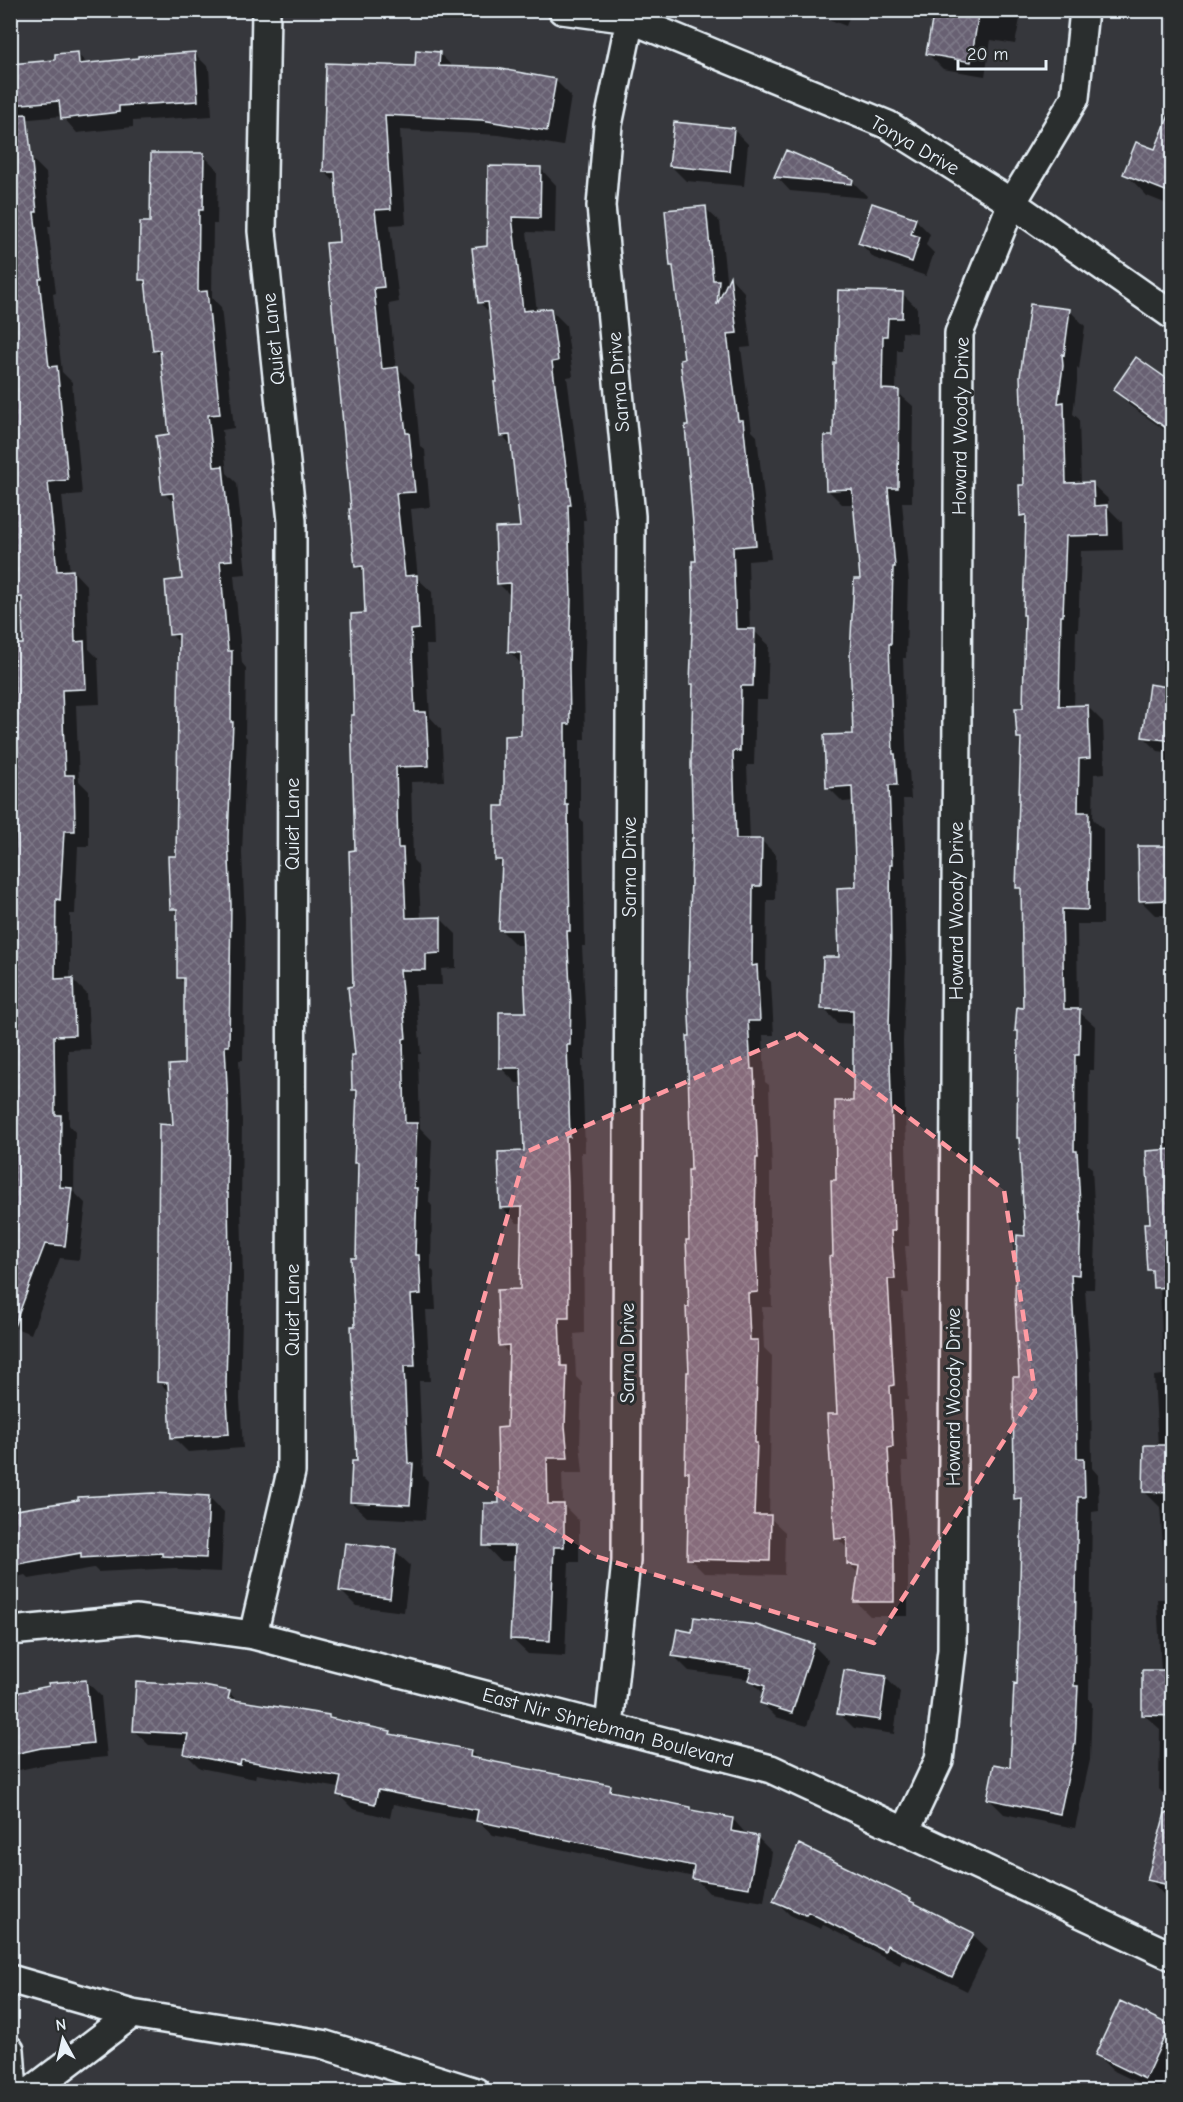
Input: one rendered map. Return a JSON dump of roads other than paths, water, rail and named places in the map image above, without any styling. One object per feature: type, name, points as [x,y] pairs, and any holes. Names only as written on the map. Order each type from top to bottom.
[{"type":"street","name":"Quiet Lane","points":[[253,1635],[291,1472],[292,521],[262,231],[266,10]]},
{"type":"street","name":"Tonya Drive","points":[[562,10],[631,15],[888,125],[1012,203],[1173,315]]},
{"type":"street","name":"Howard Woody Drive","points":[[905,1832],[939,1760],[952,1650],[959,333],[1012,203],[1075,98],[1084,10]]},
{"type":"street","name":"Sarna Drive","points":[[609,1727],[626,1561],[631,516],[601,206],[608,125],[631,15]]},
{"type":"street","name":"East Nir Shriebman Boulevard","points":[[10,1631],[136,1619],[253,1635],[771,1769],[1173,1956]]},
{"type":"street","points":[[10,1979],[132,2014],[322,2044],[476,2091]]},
{"type":"street","points":[[30,2091],[132,2014]]},
{"type":"street","points":[[10,2050],[13,2091]]}]
